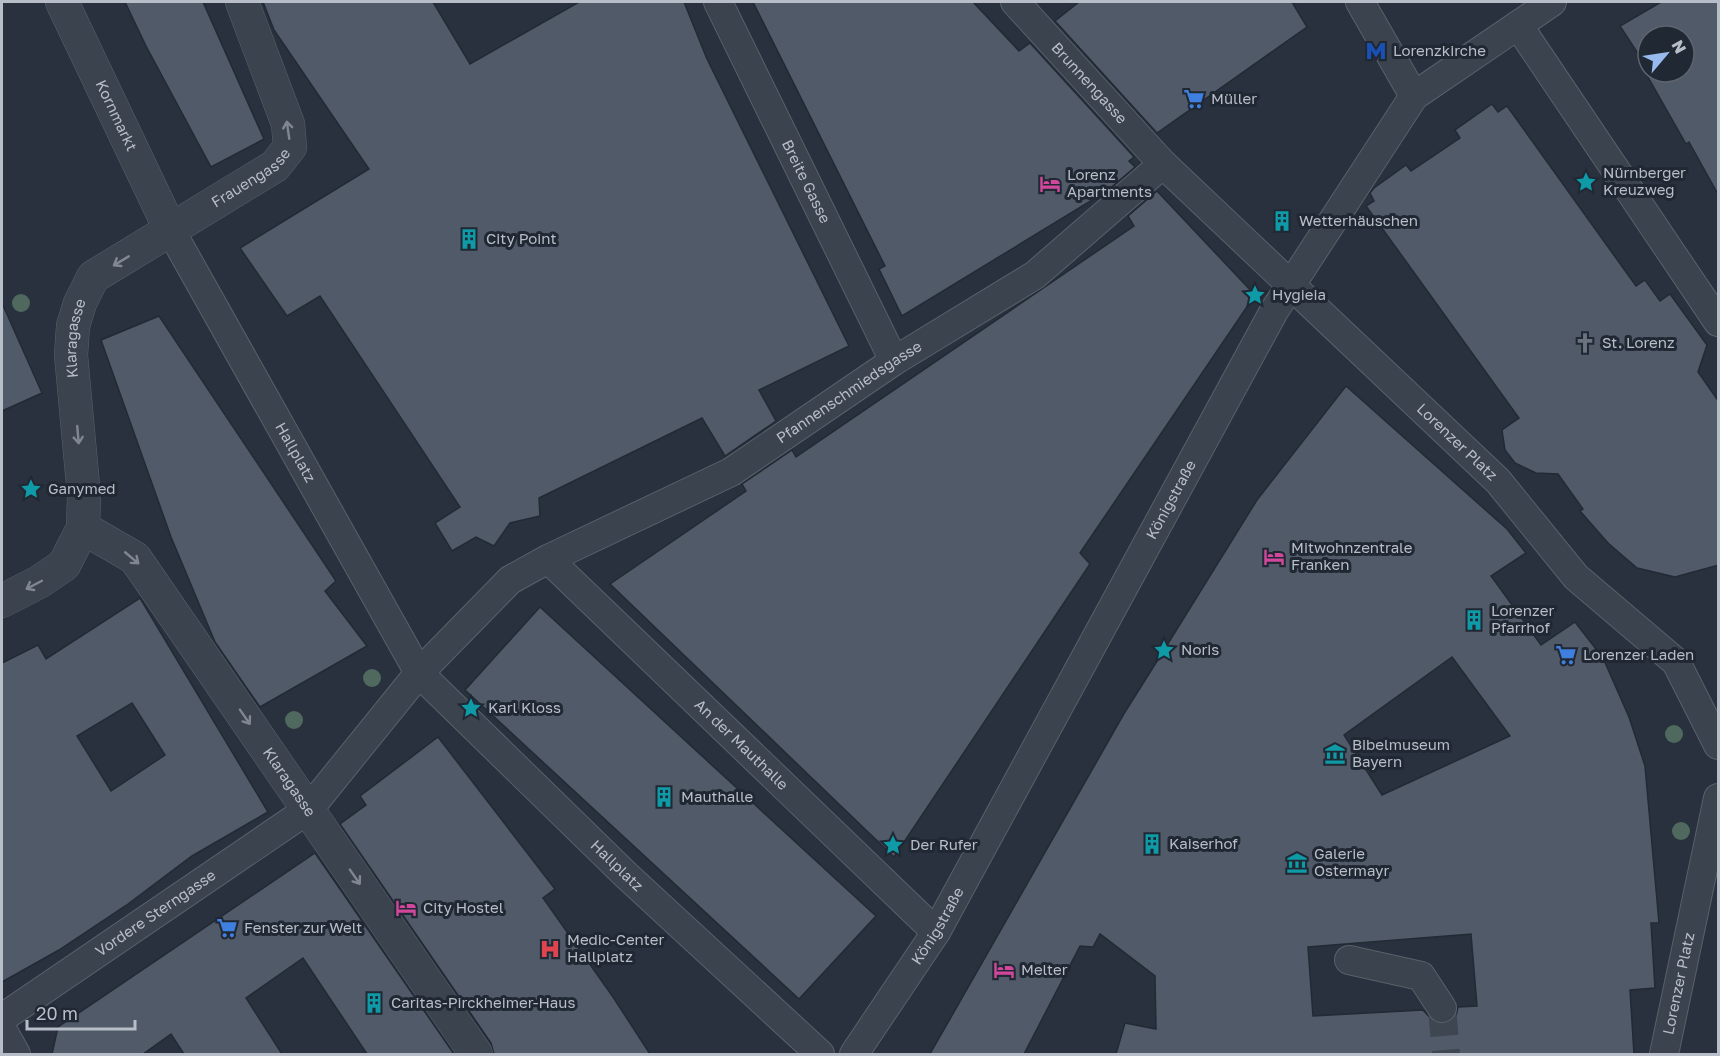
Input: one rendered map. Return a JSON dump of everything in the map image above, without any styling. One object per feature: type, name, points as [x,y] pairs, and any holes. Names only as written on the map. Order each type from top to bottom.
[{"type":"street","name":"Kornmarkt","points":[[62,2],[171,231]]},
{"type":"street","name":"Frauengasse","points":[[171,231],[275,166],[290,147],[288,124],[242,2]]},
{"type":"street","name":"Breite Gasse","points":[[718,2],[894,361]]},
{"type":"street","name":"Brunnengasse","points":[[1015,2],[1163,164]]},
{"type":"street","points":[[1360,2],[1414,96]]},
{"type":"street","name":"Königstraße","points":[[854,1054],[936,932],[1274,311],[1414,96],[1552,2]]},
{"type":"street","points":[[1518,24],[1719,322]]},
{"type":"street","name":"Pfannenschmiedsgasse","points":[[419,673],[510,580],[548,558],[731,472],[894,361],[1035,275],[1163,164]]},
{"type":"street","name":"Lorenzer Platz","points":[[1163,164],[1498,481],[1576,577],[1676,662],[1719,745]]},
{"type":"street","name":"Klaragasse","points":[[2,601],[39,582],[64,565],[82,528],[84,496],[71,356],[73,326],[80,303],[93,277],[171,231]]},
{"type":"street","name":"Hallplatz","points":[[171,231],[419,673],[626,875],[819,1054]]},
{"type":"street","name":"Klaragasse","points":[[82,528],[135,558],[476,1054]]},
{"type":"street","name":"An der Mauthalle","points":[[548,558],[936,932]]},
{"type":"street","points":[[309,809],[419,673]]},
{"type":"street","name":"Lorenzer Platz","points":[[1664,1054],[1706,912],[1719,798]]},
{"type":"street","name":"Vordere Sterngasse","points":[[2,1018],[309,809]]},
{"type":"street","points":[[1348,960],[1421,975],[1442,1008]]},
{"type":"street","points":[[2,1029],[16,1054]]},
{"type":"building","points":[[125,2],[203,2],[264,139],[211,167]]},
{"type":"building","name":"City Point","points":[[263,2],[433,2],[470,64],[579,2],[684,2],[707,59],[849,346],[759,390],[776,421],[725,456],[702,418],[539,498],[540,516],[510,523],[494,546],[476,537],[452,551],[435,523],[460,507],[320,296],[287,316],[240,248],[369,169],[274,30]]},
{"type":"building","points":[[753,2],[973,2],[1019,51],[1030,43],[1134,157],[1129,161],[1135,167],[1107,191],[902,316],[879,269],[885,266]]},
{"type":"building","points":[[1079,2],[1292,2],[1307,27],[1157,133],[1055,21]]},
{"type":"building","points":[[1661,2],[1719,2],[1719,196],[1689,142],[1686,144],[1652,84],[1696,84],[1696,24],[1636,24],[1636,51],[1620,26]]},
{"type":"building","name":"St. Lorenz","points":[[1492,104],[1498,112],[1507,106],[1636,286],[1645,280],[1660,301],[1670,294],[1707,345],[1698,372],[1719,402],[1719,565],[1675,577],[1637,568],[1608,543],[1580,511],[1583,509],[1558,474],[1536,473],[1515,463],[1505,450],[1502,430],[1519,418],[1366,206],[1374,201],[1370,193],[1374,188],[1406,165],[1411,171],[1460,138],[1455,130]]},
{"type":"building","points":[[1157,191],[1255,295],[1080,553],[1090,564],[894,857],[610,584],[746,491],[742,484],[792,450],[796,457],[1134,226],[1128,216]]},
{"type":"building","points":[[2,303],[42,393],[2,411]]},
{"type":"building","points":[[159,316],[336,581],[325,591],[367,646],[260,707],[215,642],[171,537],[101,340]]},
{"type":"building","points":[[1346,386],[1507,529],[1526,553],[1491,576],[1541,645],[1575,622],[1603,658],[1629,717],[1645,766],[1659,923],[1651,923],[1655,988],[1630,990],[1634,1054],[1116,1054],[1125,1023],[1156,1029],[1155,976],[1100,934],[1093,947],[1080,946],[1024,1054],[930,1054],[1125,712],[1257,500]],"holes":[[[1452,657],[1510,736],[1382,795],[1344,735]],[[1471,934],[1477,1006],[1458,1007],[1456,1016],[1451,1022],[1435,1023],[1423,1010],[1313,1016],[1308,947]]]},
{"type":"building","points":[[140,598],[268,812],[192,856],[128,904],[59,950],[2,982],[2,663],[38,645],[46,659]],"holes":[[[132,703],[165,755],[111,791],[77,736]]]},
{"type":"building","name":"Mauthalle","points":[[540,607],[876,916],[799,999],[465,690]]},
{"type":"building","points":[[438,737],[555,889],[543,898],[650,1054],[494,1054],[491,1043],[340,824],[366,805],[360,796]]},
{"type":"building","points":[[315,853],[454,1054],[367,1054],[303,958],[246,998],[282,1054],[184,1054],[171,1034],[143,1054],[52,1054],[58,1027]]},
{"type":"tunnel","points":[[1442,1008],[1446,1054]]},
{"type":"place","name":"Lorenzkirche","points":[[1376,51]]},
{"type":"place","name":"Müller","points":[[1194,99]]},
{"type":"place","name":"Nürnberger Kreuzweg","points":[[1586,182]]},
{"type":"place","name":"Lorenz Apartments","points":[[1050,184]]},
{"type":"place","name":"Wetterhäuschen","points":[[1282,221]]},
{"type":"place","name":"City Point","points":[[469,239]]},
{"type":"place","name":"Hygieia","points":[[1255,295]]},
{"type":"place","name":"St. Lorenz","points":[[1585,343]]},
{"type":"place","name":"Ganymed","points":[[31,489]]},
{"type":"place","name":"Mitwohnzentrale Franken","points":[[1274,557]]},
{"type":"place","name":"Lorenzer Pfarrhof","points":[[1474,620]]},
{"type":"place","name":"Noris","points":[[1164,650]]},
{"type":"place","name":"Lorenzer Laden","points":[[1566,655]]},
{"type":"place","name":"Karl Kloss","points":[[471,708]]},
{"type":"place","name":"Bibelmuseum Bayern","points":[[1335,754]]},
{"type":"place","name":"Mauthalle","points":[[664,797]]},
{"type":"place","name":"Kaiserhof","points":[[1152,844]]},
{"type":"place","name":"Der Rufer","points":[[893,845]]},
{"type":"place","name":"Galerie Ostermayr","points":[[1297,863]]},
{"type":"place","name":"City Hostel","points":[[406,908]]},
{"type":"place","name":"Fenster zur Welt","points":[[227,928]]},
{"type":"place","name":"Medic-Center Hallplatz","points":[[550,949]]},
{"type":"place","name":"Melter","points":[[1004,970]]},
{"type":"place","name":"Caritas-Pirckheimer-Haus","points":[[374,1003]]}]
